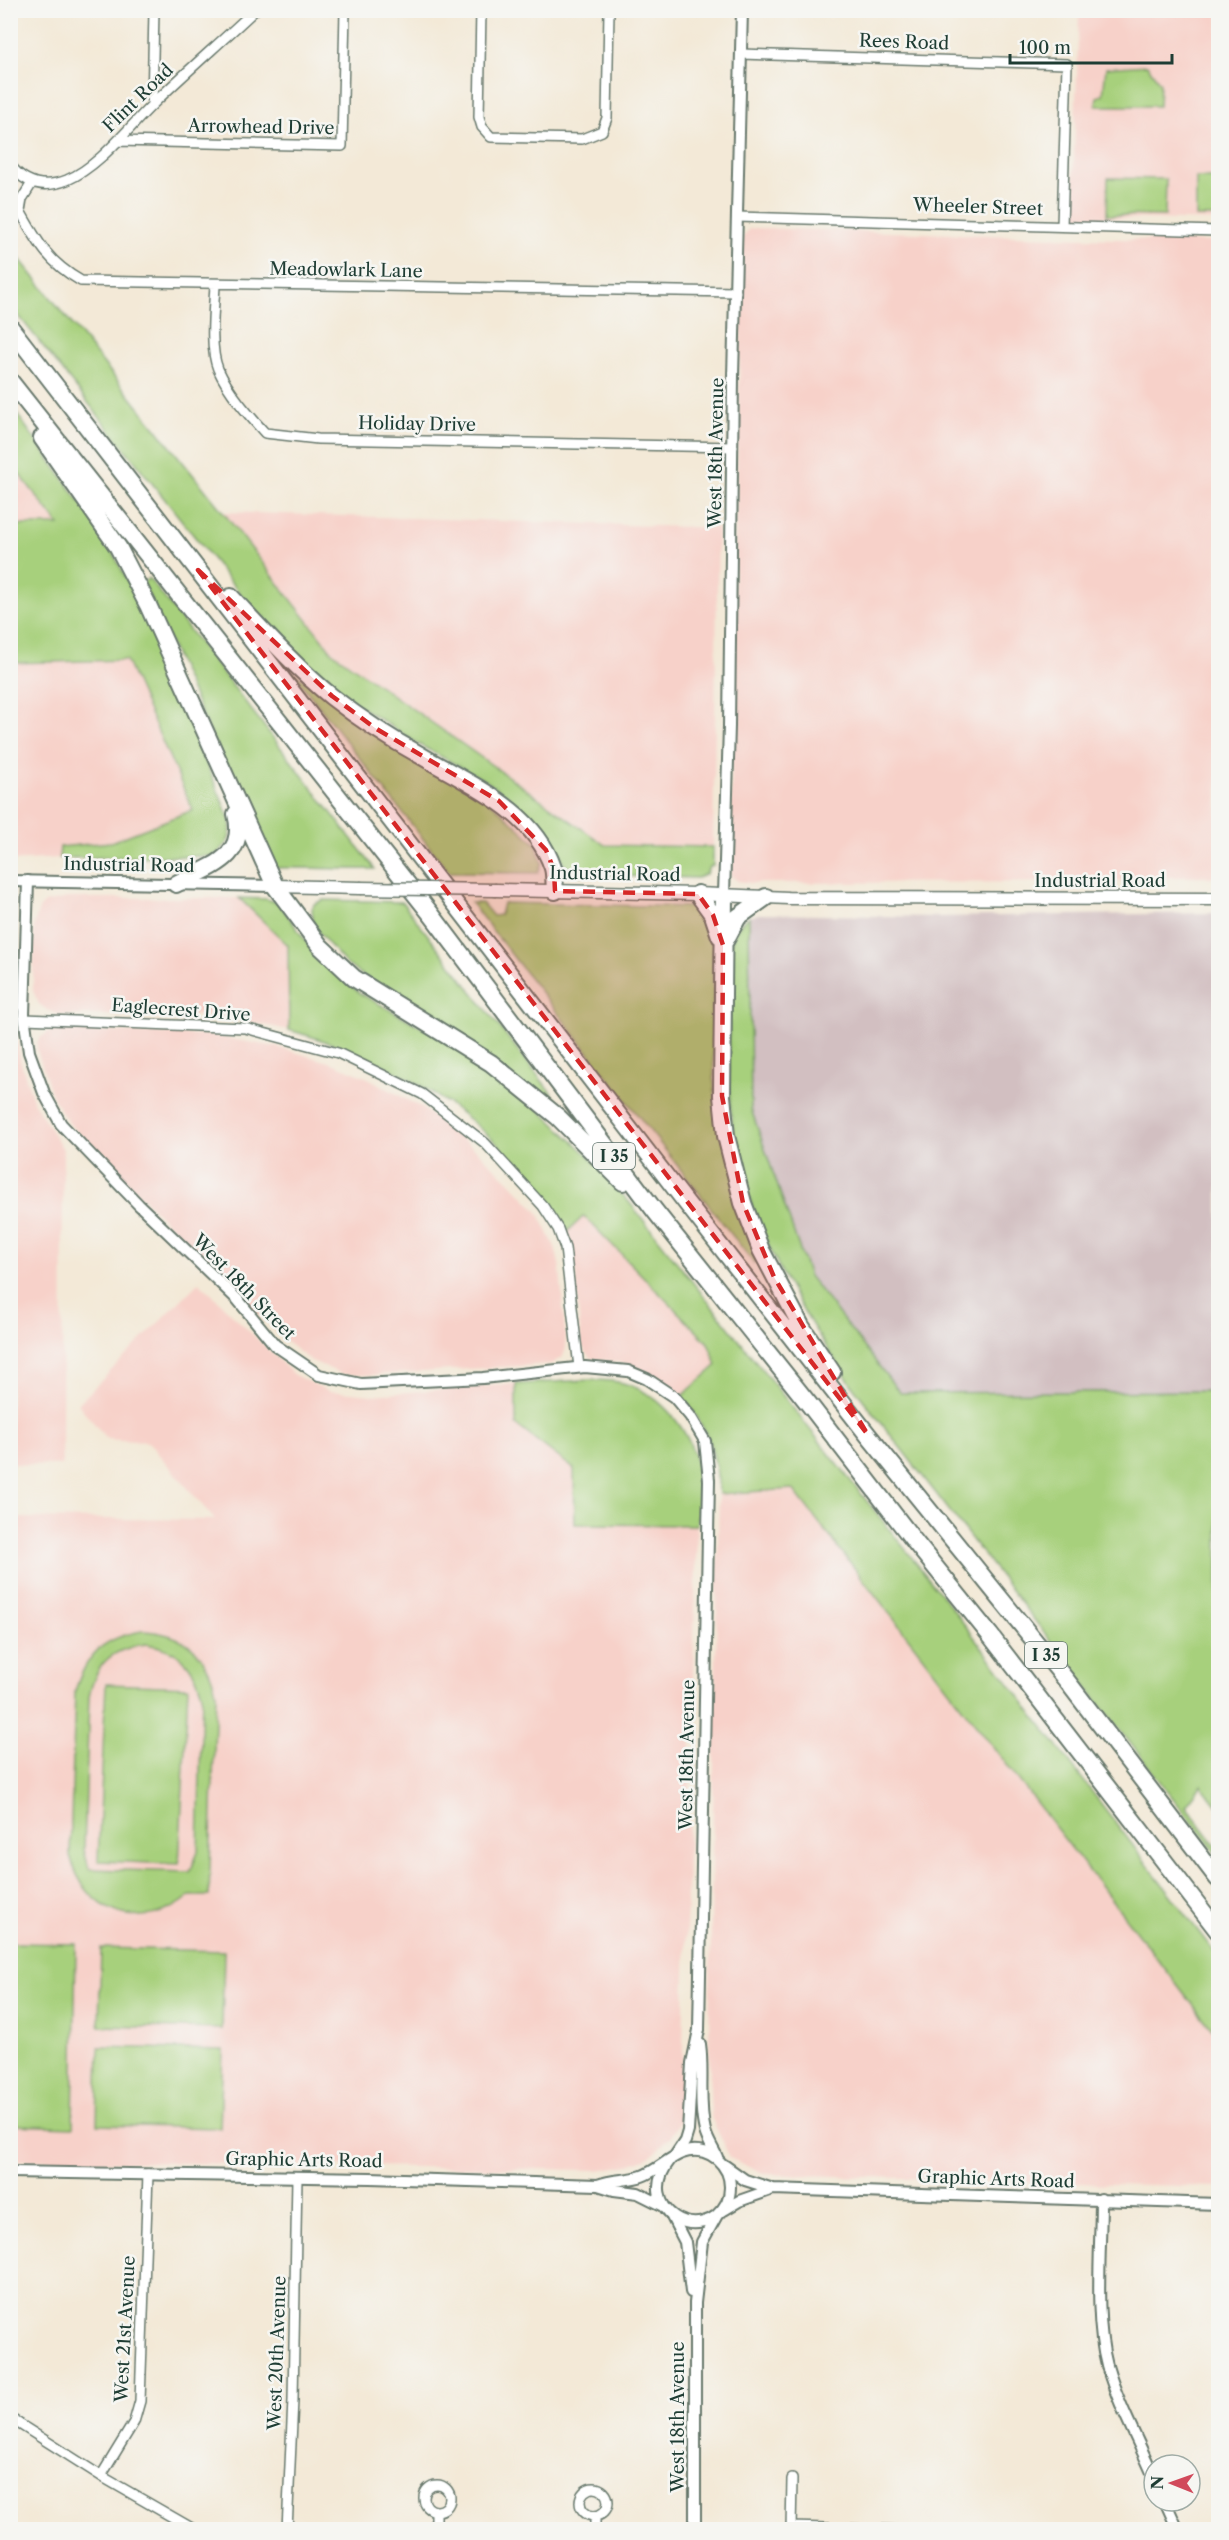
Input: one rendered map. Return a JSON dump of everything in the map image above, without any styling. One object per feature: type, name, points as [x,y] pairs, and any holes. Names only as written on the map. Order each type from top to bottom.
[{"type":"highway","name":"I 35","points":[[10,327],[868,1435],[1067,1681],[1218,1879]]},
{"type":"highway","name":"I 35","points":[[10,381],[430,914],[655,1211],[990,1635],[1218,1931]]},
{"type":"highway","points":[[10,386],[23,411],[118,547],[148,605],[275,886],[320,946],[354,978],[491,1063],[558,1117],[655,1211]]},
{"type":"highway","points":[[198,570],[228,594],[285,654],[332,696],[375,728],[499,801],[546,850],[554,870],[555,891]]},
{"type":"highway","points":[[176,884],[218,863],[229,855],[238,841],[239,824],[230,790]]},
{"type":"highway","points":[[698,894],[713,915],[723,945]]},
{"type":"highway","points":[[724,895],[722,1096],[726,1136],[740,1193],[761,1250],[774,1277],[801,1326],[868,1435]]},
{"type":"highway","points":[[723,945],[738,917],[766,897]]},
{"type":"main road","name":"Industrial Road","points":[[275,886],[766,897],[1218,899]]},
{"type":"street","points":[[152,105],[154,10]]},
{"type":"street","name":"Flint Road","points":[[32,183],[46,185],[66,180],[81,172],[118,141],[152,105],[255,10]]},
{"type":"street","name":"Arrowhead Drive","points":[[118,141],[342,146],[345,10]]},
{"type":"street","points":[[481,10],[479,117],[482,127],[491,137],[582,139],[602,131],[607,118],[609,10]]},
{"type":"street","name":"West 18th Avenue","points":[[724,895],[742,10]]},
{"type":"street","name":"Rees Road","points":[[741,54],[1067,64],[1062,226]]},
{"type":"street","points":[[10,165],[19,175],[32,183]]},
{"type":"street","name":"Meadowlark Lane","points":[[32,183],[22,199],[20,211],[39,244],[61,269],[81,281],[736,292]]},
{"type":"street","name":"Wheeler Street","points":[[737,217],[1218,231]]},
{"type":"street","name":"Holiday Drive","points":[[215,285],[214,335],[218,367],[239,405],[265,433],[318,439],[733,447]]},
{"type":"street","name":"Industrial Road","points":[[10,881],[275,886]]},
{"type":"street","name":"West 18th Street","points":[[28,881],[24,1019],[29,1052],[44,1093],[61,1124],[139,1205],[238,1300],[275,1345],[319,1375],[361,1384],[483,1378],[579,1367],[628,1371],[647,1379],[674,1397],[690,1416],[705,1442],[708,1474]]},
{"type":"street","name":"Eaglecrest Drive","points":[[24,1019],[245,1028],[338,1053],[422,1094],[485,1143],[543,1206],[558,1230],[565,1248],[569,1272],[572,1321],[579,1367]]},
{"type":"street","name":"West 18th Avenue","points":[[708,1474],[699,2038],[703,2063],[702,2104],[705,2131],[721,2163]]},
{"type":"street","name":"West 18th Avenue","points":[[672,2158],[685,2141],[688,2131],[692,2063],[699,2038]]},
{"type":"street","points":[[698,2150],[709,2153],[721,2163],[729,2176],[730,2188],[728,2200],[719,2213],[708,2220],[687,2223],[666,2209],[658,2193],[658,2181],[662,2169],[672,2158],[686,2151],[698,2150]]},
{"type":"street","name":"Graphic Arts Road","points":[[598,2185],[613,2179],[629,2179],[645,2175],[672,2158]]},
{"type":"street","name":"Graphic Arts Road","points":[[721,2163],[745,2180],[773,2188],[1218,2204]]},
{"type":"street","name":"Graphic Arts Road","points":[[10,2172],[598,2185],[638,2193],[666,2209]]},
{"type":"street","name":"West 21st Avenue","points":[[101,2476],[134,2422],[140,2401],[148,2174]]},
{"type":"street","name":"West 20th Avenue","points":[[287,2529],[293,2400],[297,2177]]},
{"type":"street","name":"Graphic Arts Road","points":[[719,2213],[739,2201],[773,2188]]},
{"type":"street","points":[[1101,2199],[1101,2317],[1107,2364],[1118,2396],[1144,2453]]},
{"type":"street","name":"West 18th Avenue","points":[[666,2209],[685,2242],[691,2291],[695,2303]]},
{"type":"street","name":"West 18th Avenue","points":[[695,2529],[695,2303],[702,2242],[719,2213]]},
{"type":"street","points":[[10,2418],[101,2476],[195,2529]]},
{"type":"street","points":[[792,2479],[791,2528],[897,2529]]},
{"type":"street","points":[[436,2511],[436,2529]]},
{"type":"street","points":[[1171,2513],[1178,2528]]},
{"type":"street","points":[[595,2516],[595,2529]]},
{"type":"highlighted area","points":[[198,570],[332,696],[375,728],[499,801],[546,850],[554,870],[555,891],[698,894],[713,915],[723,945],[722,1096],[743,1203],[774,1277],[868,1435],[688,1205]]},
{"type":"shaded area","points":[[1079,11],[1218,11],[1218,221],[1072,217]]},
{"type":"shaded area","points":[[749,229],[1218,242],[1218,877],[1157,877],[1111,882],[752,883],[738,881],[731,876],[735,553],[743,237]]},
{"type":"shaded area","points":[[11,463],[59,525],[11,525]]},
{"type":"shaded area","points":[[223,512],[718,528],[713,847],[605,845],[332,652]]},
{"type":"shaded area","points":[[126,660],[194,810],[111,842],[60,847],[59,858],[11,861],[11,663]]},
{"type":"shaded area","points":[[68,898],[239,898],[288,945],[289,1030],[240,1020],[195,1015],[59,1015],[47,1010],[39,1004],[33,991],[34,925],[39,909],[45,903]]},
{"type":"shaded area","points":[[11,907],[15,921],[14,1011],[21,1063],[34,1103],[63,1149],[62,1465],[11,1464]]},
{"type":"shaded area","points":[[1218,913],[1218,1391],[900,1393],[809,1277],[751,1109],[749,917],[759,914],[936,917]]},
{"type":"shaded area","points":[[52,1030],[207,1035],[277,1047],[332,1063],[368,1078],[422,1108],[475,1149],[537,1211],[555,1247],[560,1268],[566,1348],[563,1356],[552,1364],[371,1375],[342,1374],[310,1360],[285,1341],[73,1128],[52,1095],[37,1050],[40,1038]]},
{"type":"shaded area","points":[[584,1215],[708,1343],[717,1365],[682,1396],[667,1383],[640,1369],[624,1363],[590,1358],[581,1345],[576,1271],[566,1233]]},
{"type":"shaded area","points":[[199,1282],[294,1375],[329,1391],[371,1395],[516,1384],[516,1425],[574,1469],[575,1524],[697,1525],[681,2119],[671,2137],[648,2158],[628,2165],[597,2170],[11,2160],[11,1518],[215,1520],[148,1442],[107,1439],[78,1404]]},
{"type":"shaded area","points":[[793,1489],[1218,2037],[1218,2187],[763,2174],[730,2158],[711,2117],[709,2039],[719,1494]]},
{"type":"green space","points":[[1147,65],[1160,83],[1159,106],[1096,106],[1097,97],[1103,95],[1106,68]]},
{"type":"green space","points":[[1108,178],[1166,179],[1165,216],[1107,215]]},
{"type":"green space","points":[[1196,178],[1218,178],[1218,217],[1196,217]]},
{"type":"green space","points":[[10,247],[223,512],[332,652],[605,845],[713,847],[713,866],[709,867],[706,874],[698,878],[578,875],[563,863],[555,846],[540,826],[507,795],[418,744],[358,705],[291,649],[249,605],[11,306]]},
{"type":"green space","points":[[11,406],[96,524],[142,609],[230,820],[231,832],[228,841],[213,856],[59,858],[60,847],[111,842],[193,810],[126,660],[11,663],[10,525],[59,525],[11,463]]},
{"type":"green space","points":[[149,578],[375,869],[271,868],[143,583]]},
{"type":"green space","points":[[291,671],[494,805],[536,844],[542,863],[538,873],[449,872]]},
{"type":"green space","points":[[239,898],[266,899],[279,903],[307,943],[332,971],[361,994],[438,1036],[519,1091],[586,1153],[629,1202],[952,1608],[1218,1957],[1218,2037],[793,1489],[719,1494],[716,1466],[709,1442],[698,1419],[682,1396],[717,1365],[708,1343],[584,1216],[566,1233],[542,1195],[514,1161],[483,1131],[448,1104],[412,1080],[372,1060],[289,1030],[288,945]]},
{"type":"green space","points":[[323,900],[402,902],[560,1104],[556,1108],[346,964],[314,927],[312,909],[314,904]]},
{"type":"green space","points":[[471,903],[482,903],[493,916],[500,915],[503,903],[697,907],[706,918],[713,946],[715,1096],[758,1260],[754,1263]]},
{"type":"green space","points":[[749,917],[751,1109],[809,1276],[900,1393],[1218,1391],[1218,1807],[1201,1785],[1186,1806],[1218,1848],[1218,1856],[854,1388],[815,1330],[780,1269],[752,1206],[734,1138],[730,1104],[729,955],[735,933],[740,924]]},
{"type":"green space","points":[[615,1381],[637,1388],[651,1396],[674,1417],[690,1444],[695,1459],[699,1486],[697,1525],[575,1524],[574,1469],[516,1425],[516,1384]]},
{"type":"green space","points":[[142,1631],[182,1640],[200,1655],[212,1678],[216,1692],[209,1896],[190,1896],[172,1908],[153,1915],[135,1916],[118,1912],[102,1904],[88,1892],[77,1875],[70,1855],[75,1691],[85,1667],[98,1649],[128,1634]],"holes":[[[146,1644],[167,1649],[189,1665],[202,1694],[198,1852],[190,1872],[89,1869],[84,1850],[89,1697],[92,1685],[101,1666],[115,1654],[134,1646]]]},
{"type":"green space","points":[[106,1684],[188,1687],[179,1864],[98,1861]]},
{"type":"green space","points":[[11,1943],[76,1944],[73,2127],[11,2125]]},
{"type":"green space","points":[[101,1948],[224,1951],[222,2029],[99,2026]]},
{"type":"green space","points":[[99,2047],[223,2050],[220,2128],[97,2125]]}]
